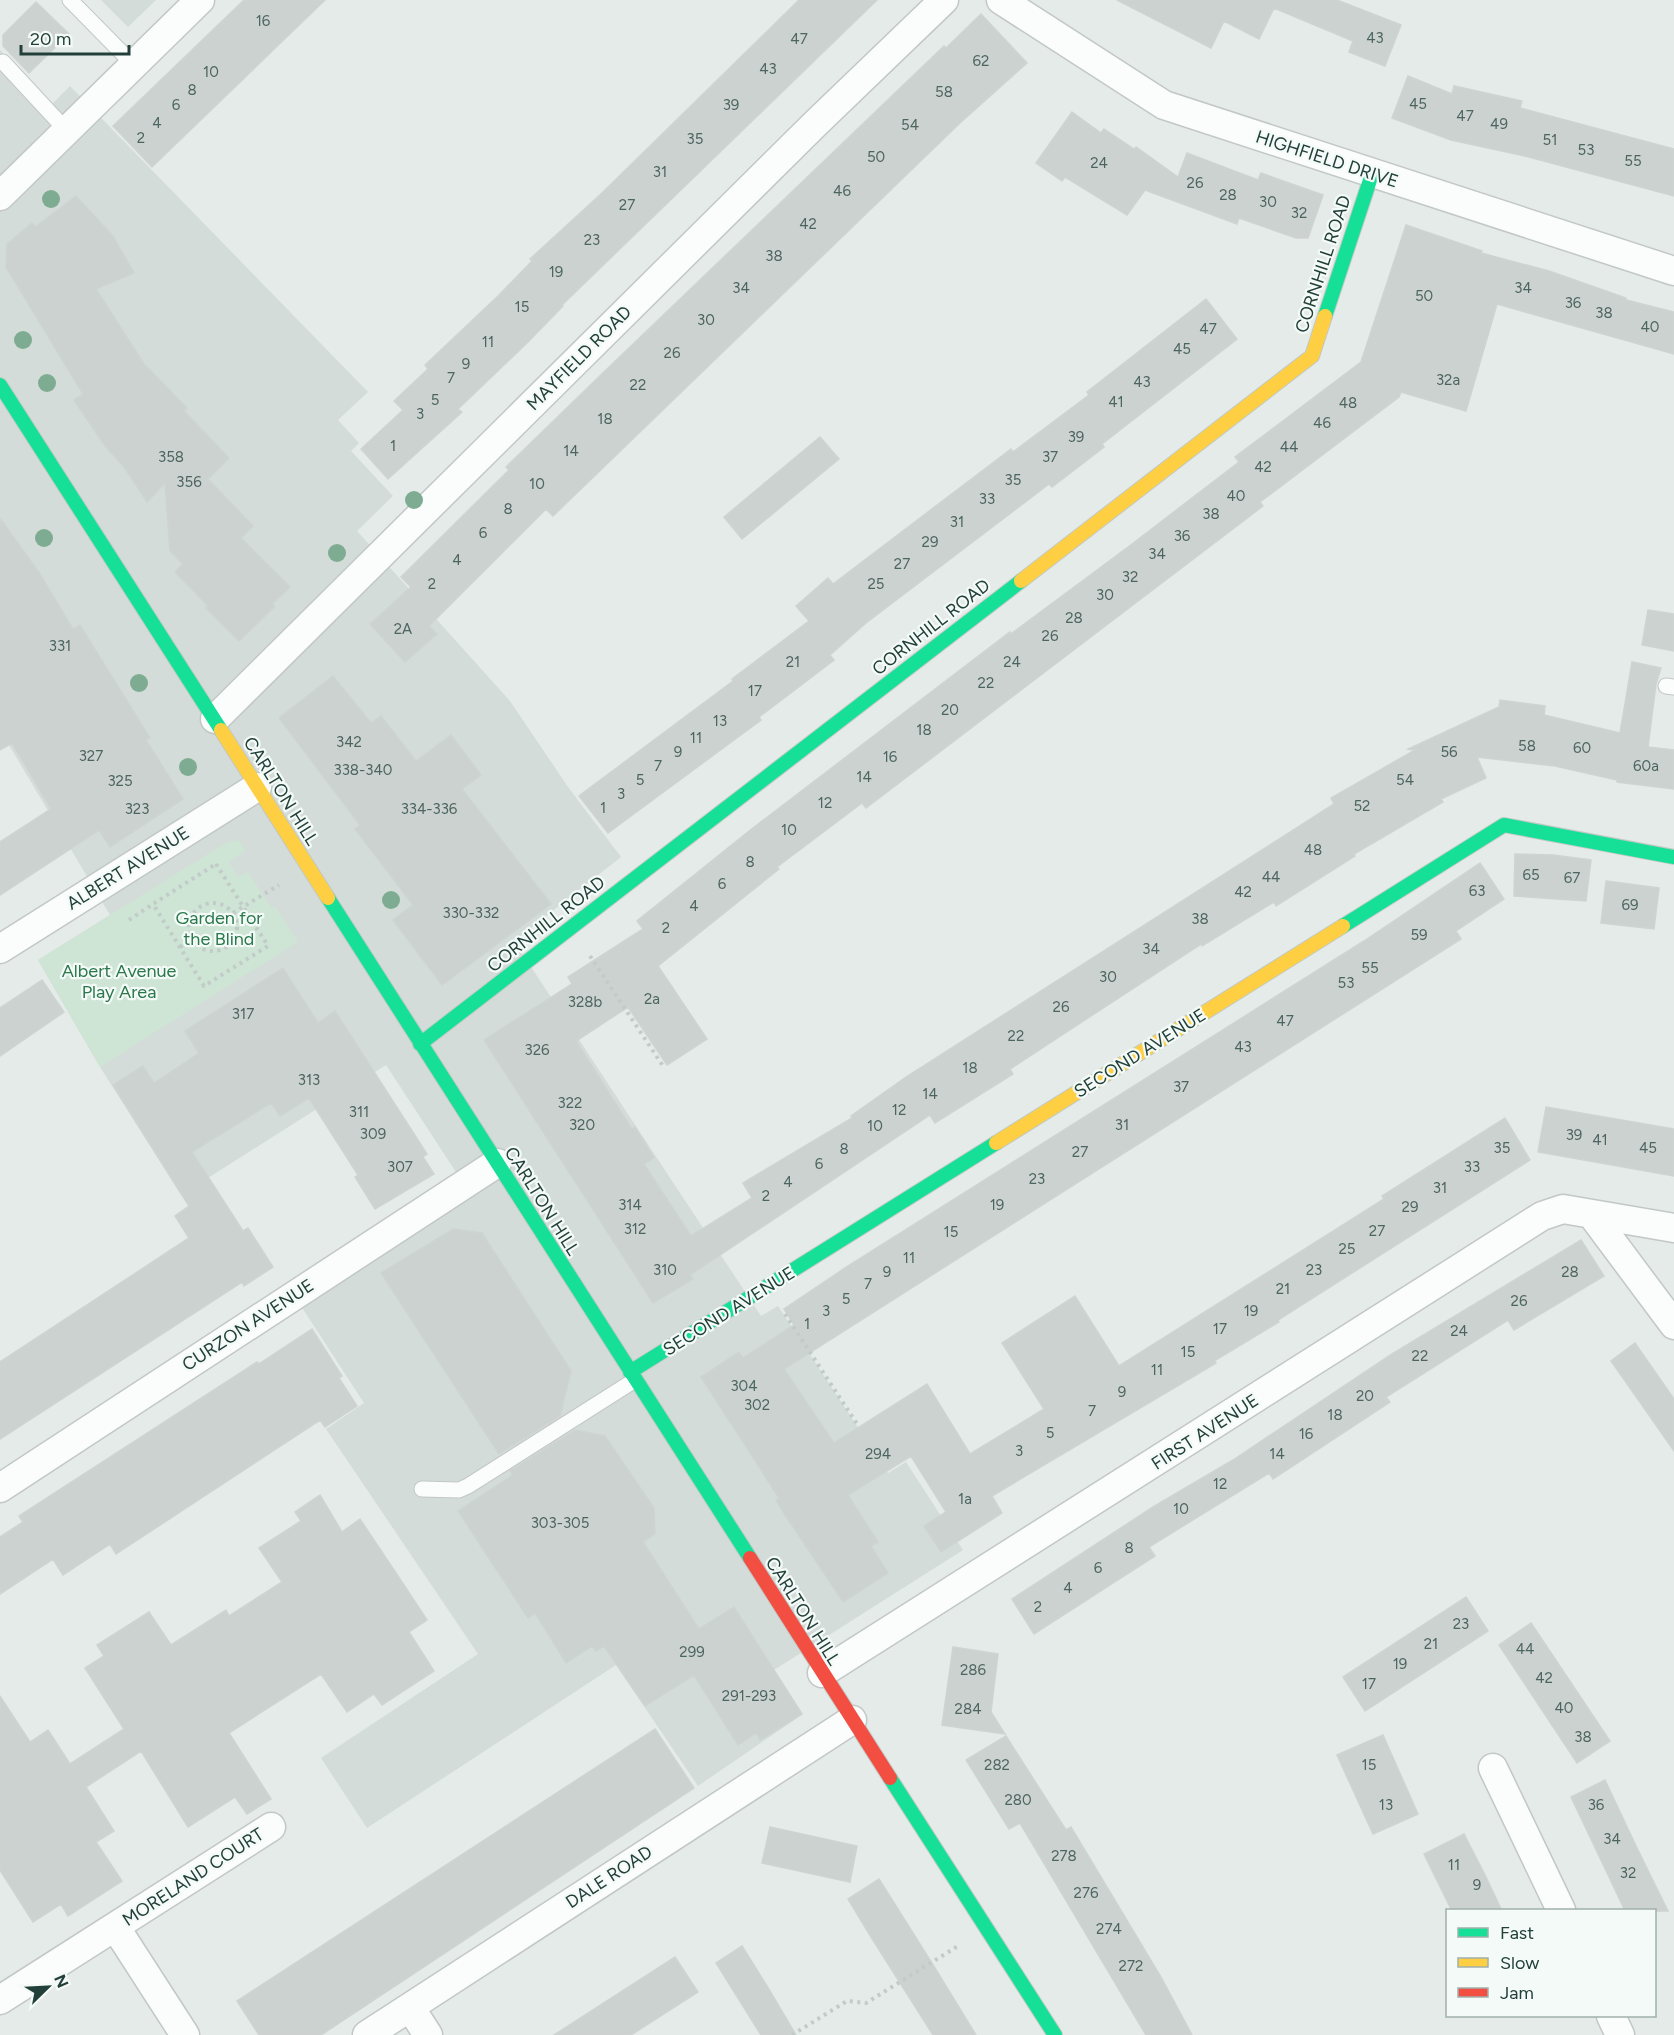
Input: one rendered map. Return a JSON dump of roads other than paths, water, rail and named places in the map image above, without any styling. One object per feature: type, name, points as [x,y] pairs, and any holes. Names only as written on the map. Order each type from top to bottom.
[{"type":"street","points":[[0,196],[200,0]]},
{"type":"street","name":"MAYFIELD ROAD","points":[[215,719],[806,132],[944,0]]},
{"type":"street","name":"HIGHFIELD DRIVE","points":[[1001,0],[1164,105],[1674,271]]},
{"type":"street","name":"CORNHILL ROAD","points":[[420,1044],[1312,356],[1372,174]]},
{"type":"street","name":"CARLTON HILL","points":[[0,385],[1055,2035]]},
{"type":"street","name":"ALBERT AVENUE","points":[[0,949],[257,787]]},
{"type":"street","name":"SECOND AVENUE","points":[[633,1376],[767,1287],[1504,825],[1674,857]]},
{"type":"street","name":"CURZON AVENUE","points":[[0,1488],[497,1163]]},
{"type":"street","name":"FIRST AVENUE","points":[[822,1673],[1047,1533],[1542,1216],[1563,1209],[1674,1228]]},
{"type":"street","points":[[1593,1215],[1674,1325]]},
{"type":"street","name":"DALE ROAD","points":[[367,2035],[852,1720]]},
{"type":"street","points":[[1492,1768],[1560,1909]]},
{"type":"street","name":"MORELAND COURT","points":[[0,2000],[271,1827]]},
{"type":"street","name":"MORELAND COURT","points":[[116,1928],[185,2035]]},
{"type":"street","points":[[410,2007],[428,2035]]},
{"type":"street","points":[[1611,2017],[1620,2035]]},
{"type":"lane","points":[[70,0],[134,65]]},
{"type":"lane","points":[[3,62],[67,131]]},
{"type":"lane","points":[[422,1490],[459,1490],[468,1486],[633,1376]]},
{"type":"park label","name":"Garden for the Blind","points":[[219,928]]},
{"type":"park label","name":"Albert Avenue Play Area","points":[[119,981]]}]
